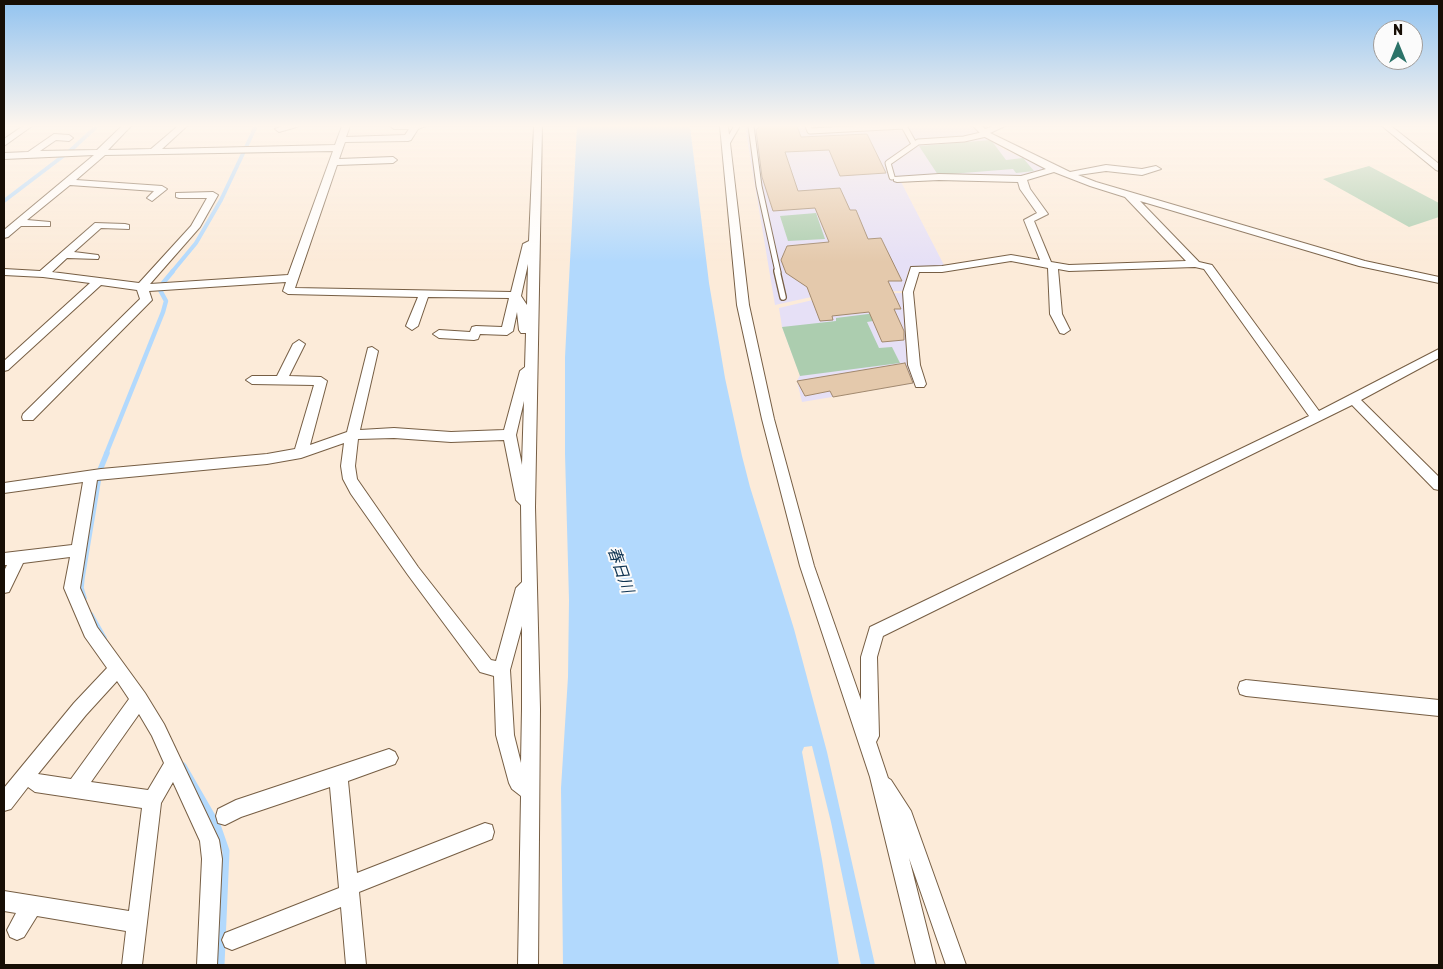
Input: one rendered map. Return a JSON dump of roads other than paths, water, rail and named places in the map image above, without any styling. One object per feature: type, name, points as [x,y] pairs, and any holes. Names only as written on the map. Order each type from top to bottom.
[{"type":"street","points":[[4,235],[80,171]]},
{"type":"street","points":[[330,171],[288,291],[515,295]]},
{"type":"street","points":[[528,965],[531,709],[528,507],[533,171]]},
{"type":"street","points":[[729,171],[743,305],[768,419],[807,566],[879,777],[926,965]]},
{"type":"street","points":[[895,178],[1022,179],[1047,171]]},
{"type":"street","points":[[1060,171],[1092,184],[1363,264],[1439,280]]},
{"type":"street","points":[[1070,175],[1081,171]]},
{"type":"street","points":[[1022,179],[1025,189],[1043,214],[1029,220],[1050,266],[1056,314],[1064,330]]},
{"type":"street","points":[[68,182],[162,189],[152,198]]},
{"type":"street","points":[[1128,194],[1195,264]]},
{"type":"street","points":[[142,287],[195,227],[213,195],[179,195]]},
{"type":"street","points":[[19,223],[46,224]]},
{"type":"street","points":[[43,274],[99,225],[126,227]]},
{"type":"street","points":[[439,334],[474,336],[476,330],[507,331],[527,254],[531,227]]},
{"type":"street","points":[[65,254],[94,257]]},
{"type":"street","points":[[920,384],[914,365],[908,292],[915,269],[942,269],[1012,258],[1069,268],[1195,264],[1208,267],[1317,418]]},
{"type":"street","points":[[4,272],[43,274],[160,288],[292,278]]},
{"type":"street","points":[[4,367],[98,282]]},
{"type":"street","points":[[28,417],[146,300],[142,287]]},
{"type":"street","points":[[412,326],[424,294]]},
{"type":"street","points":[[515,295],[522,306],[526,340],[531,352],[509,435],[522,500],[528,507]]},
{"type":"street","points":[[280,381],[299,344]]},
{"type":"street","points":[[372,351],[349,452],[348,466],[350,479],[413,571],[486,667],[502,670]]},
{"type":"street","points":[[870,749],[869,657],[876,632],[1317,418],[1439,353]]},
{"type":"street","points":[[252,380],[321,381],[301,453]]},
{"type":"street","points":[[1353,398],[1439,485]]},
{"type":"street","points":[[4,488],[91,476],[266,459],[301,453],[354,435],[394,433],[451,436],[509,435]]},
{"type":"street","points":[[91,476],[72,588],[91,632],[139,699],[158,730],[209,840],[212,859],[207,965]]},
{"type":"street","points":[[4,586],[11,558],[79,550]]},
{"type":"street","points":[[528,573],[502,670],[505,735],[518,783],[530,792]]},
{"type":"street","points":[[4,802],[80,709],[117,669]]},
{"type":"street","points":[[1246,688],[1439,708]]},
{"type":"street","points":[[76,790],[139,699]]},
{"type":"street","points":[[224,816],[236,810],[389,758]]},
{"type":"street","points":[[132,965],[152,800],[174,764]]},
{"type":"street","points":[[338,776],[356,965]]},
{"type":"street","points":[[879,777],[902,811],[956,965]]},
{"type":"street","points":[[35,783],[152,800]]},
{"type":"street","points":[[232,940],[486,832]]},
{"type":"street","points":[[4,900],[136,922]]},
{"type":"street","points":[[17,930],[33,905]]},
{"type":"lane","points":[[757,171],[783,297]]},
{"type":"lane","points":[[892,171],[895,178]]},
{"type":"water","name":"春日川","points":[[575,171],[695,171],[709,283],[725,378],[742,456],[794,629],[827,752],[875,965],[861,965],[831,822],[812,746],[804,747],[802,752],[839,965],[563,965],[561,788],[568,677],[569,600],[565,454],[565,357]]},
{"type":"waterway","points":[[4,201],[43,171]]},
{"type":"waterway","points":[[172,272],[196,243],[221,200],[235,171]]},
{"type":"waterway","points":[[163,283],[173,271]]},
{"type":"waterway","points":[[106,454],[163,312],[166,301],[160,290]]},
{"type":"waterway","points":[[84,598],[81,588],[82,578],[100,470],[107,453]]},
{"type":"waterway","points":[[91,615],[104,638]]},
{"type":"waterway","points":[[183,766],[217,825],[226,851],[221,965]]}]
